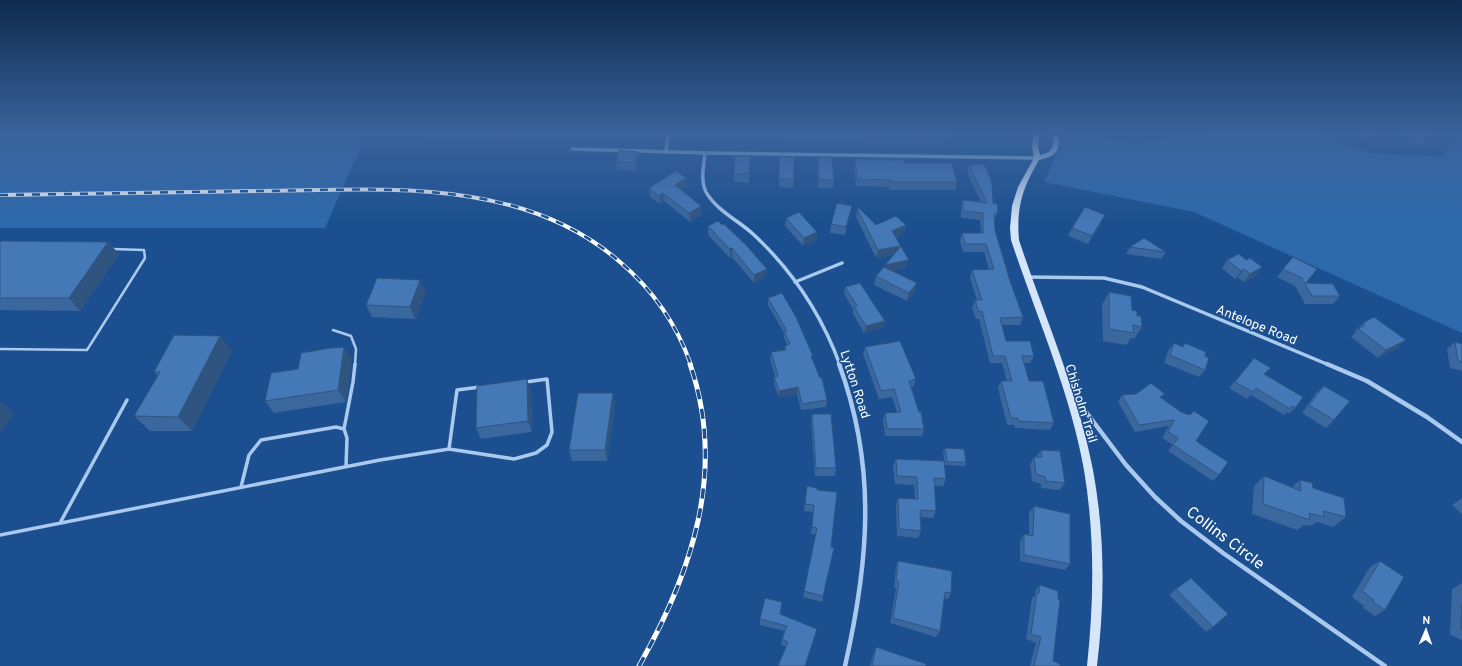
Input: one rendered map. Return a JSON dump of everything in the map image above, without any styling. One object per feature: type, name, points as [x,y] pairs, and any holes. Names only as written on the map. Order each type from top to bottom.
[{"type":"street","name":"Lytton Road","points":[[704,163],[703,184],[706,192],[713,201],[753,234],[776,258],[812,307],[829,338],[844,373],[854,406],[862,447],[867,489],[867,535],[863,584],[854,634],[845,666]]},
{"type":"street","name":"Chisholm Trail","points":[[1034,163],[1018,194],[1014,207],[1013,222],[1015,240],[1073,410],[1082,444],[1090,485],[1096,534],[1098,586],[1092,666]]},
{"type":"street","points":[[795,282],[842,263]]},
{"type":"street","name":"Antelope Road","points":[[1027,278],[1104,278],[1142,287],[1367,381],[1428,417],[1462,442]]},
{"type":"street","name":"Collins Circle","points":[[1073,410],[1082,408],[1103,439],[1128,470],[1156,498],[1189,527],[1221,552],[1385,666]]},
{"type":"lane","points":[[0,350],[87,350],[145,258],[144,250],[106,249]]},
{"type":"lane","points":[[332,330],[351,336],[356,349],[353,382],[344,429],[347,438],[346,466]]},
{"type":"lane","points":[[0,535],[346,466],[449,449],[514,459],[536,452],[547,445],[552,432],[547,379],[524,382]]},
{"type":"lane","points":[[449,449],[457,390],[487,386]]},
{"type":"lane","points":[[60,523],[127,400]]},
{"type":"lane","points":[[241,487],[248,455],[253,446],[261,440],[336,427],[344,429]]},
{"type":"shaded area","points":[[0,163],[354,163],[325,228],[0,228]]},
{"type":"shaded area","points":[[1052,163],[1462,163],[1462,333],[1194,212],[1044,182]]},
{"type":"building","points":[[735,163],[750,163],[749,174],[734,174]]},
{"type":"building","points":[[779,163],[794,163],[794,179],[779,179]]},
{"type":"building","points":[[818,163],[833,163],[834,180],[819,180]]},
{"type":"building","points":[[855,163],[952,163],[957,182],[891,182],[891,180],[857,179]]},
{"type":"building","points":[[984,164],[992,183],[993,203],[998,204],[997,214],[994,214],[995,230],[1010,281],[1023,317],[1000,318],[1006,341],[1030,341],[1034,356],[1022,356],[1029,381],[1043,381],[1054,423],[1018,421],[1018,418],[1011,418],[1001,381],[1012,381],[1005,356],[993,356],[982,311],[979,312],[975,300],[982,300],[972,270],[994,269],[986,244],[965,244],[962,233],[983,233],[983,213],[963,211],[963,200],[987,203],[969,165]]},
{"type":"building","points":[[676,171],[686,178],[675,185],[701,206],[689,213],[663,193],[659,196],[649,188]]},
{"type":"building","points":[[837,203],[852,206],[846,227],[831,224]]},
{"type":"building","points":[[1085,207],[1105,215],[1092,236],[1072,228]]},
{"type":"building","points":[[859,208],[876,225],[896,216],[906,225],[892,231],[901,246],[878,250],[857,209]]},
{"type":"building","points":[[799,212],[817,232],[804,238],[786,218]]},
{"type":"building","points":[[718,221],[722,225],[724,224],[746,245],[767,269],[754,275],[732,248],[730,249],[708,226]]},
{"type":"building","points":[[1144,238],[1166,252],[1130,247]]},
{"type":"building","points":[[0,241],[108,242],[69,298],[0,298]]},
{"type":"building","points":[[901,246],[909,260],[885,265]]},
{"type":"building","points":[[1239,254],[1246,260],[1250,258],[1262,267],[1250,274],[1244,269],[1241,271],[1227,260]]},
{"type":"building","points":[[1293,257],[1317,269],[1306,283],[1333,284],[1340,296],[1312,296],[1302,278],[1283,269]]},
{"type":"building","points":[[884,267],[917,283],[909,293],[876,276]]},
{"type":"building","points":[[377,278],[420,280],[410,307],[366,305]]},
{"type":"building","points":[[860,283],[885,321],[866,326],[854,307],[857,306],[845,287]]},
{"type":"building","points":[[1109,292],[1131,296],[1132,310],[1137,311],[1137,316],[1141,316],[1142,327],[1133,325],[1134,333],[1109,329]]},
{"type":"building","points":[[782,293],[796,317],[813,356],[811,356],[820,378],[822,378],[827,400],[802,404],[798,387],[779,391],[774,377],[778,376],[771,352],[786,350],[785,346],[790,344],[784,331],[787,331],[768,298]]},
{"type":"building","points":[[1374,317],[1406,340],[1386,350],[1358,329],[1365,325],[1363,323]]},
{"type":"building","points":[[174,335],[220,336],[178,417],[134,416],[160,372],[154,372]]},
{"type":"building","points":[[900,341],[916,379],[909,381],[919,412],[921,412],[924,429],[887,429],[885,413],[901,412],[894,389],[881,391],[865,347]]},
{"type":"building","points":[[1455,342],[1462,344],[1462,362],[1458,361]]},
{"type":"building","points":[[1174,343],[1183,347],[1185,343],[1206,352],[1205,356],[1209,358],[1205,370],[1170,355]]},
{"type":"building","points":[[344,347],[338,390],[265,401],[271,373],[298,369],[301,353]]},
{"type":"building","points":[[1254,358],[1271,368],[1264,374],[1303,397],[1295,408],[1292,406],[1290,409],[1256,388],[1253,392],[1235,382]]},
{"type":"building","points":[[527,379],[528,421],[476,428],[477,386]]},
{"type":"building","points":[[1151,383],[1165,394],[1160,397],[1181,412],[1190,415],[1194,411],[1209,421],[1196,441],[1228,462],[1219,475],[1173,445],[1178,438],[1168,432],[1174,420],[1139,425],[1122,395],[1136,394]]},
{"type":"building","points":[[1324,386],[1350,401],[1334,420],[1309,405]]},
{"type":"building","points":[[578,393],[613,393],[605,450],[569,450]]},
{"type":"building","points":[[812,414],[831,414],[836,468],[816,468]]},
{"type":"building","points":[[945,448],[964,449],[966,462],[947,462]]},
{"type":"building","points":[[1041,450],[1060,451],[1065,483],[1046,481],[1045,477],[1036,474],[1034,457],[1042,457]]},
{"type":"building","points":[[896,459],[944,461],[946,479],[934,478],[936,511],[920,510],[921,531],[899,529],[898,498],[918,499],[917,477],[897,476]]},
{"type":"building","points":[[1264,476],[1301,491],[1300,480],[1312,483],[1313,488],[1344,498],[1346,517],[1323,511],[1324,517],[1309,513],[1310,520],[1263,504]]},
{"type":"building","points":[[807,486],[817,488],[817,490],[837,492],[831,547],[834,548],[823,596],[804,591],[817,528],[812,527],[814,505],[805,504]]},
{"type":"building","points":[[1034,506],[1070,514],[1070,564],[1024,555],[1024,534],[1033,536]]},
{"type":"building","points":[[898,561],[952,571],[951,593],[945,592],[940,631],[893,618],[899,582],[896,581]]},
{"type":"building","points":[[1380,561],[1404,577],[1385,610],[1373,602],[1374,600],[1362,591]]},
{"type":"building","points":[[1191,578],[1228,614],[1213,627],[1176,589]]},
{"type":"building","points":[[1040,585],[1058,591],[1058,599],[1060,600],[1053,661],[1060,664],[1060,666],[1034,666],[1041,637],[1031,634],[1037,592],[1039,593]]},
{"type":"building","points":[[765,598],[782,602],[780,614],[817,629],[805,666],[778,666],[788,642],[782,639],[787,626],[760,619]]},
{"type":"building","points":[[1462,604],[1462,629],[1461,629]]},
{"type":"building","points":[[876,647],[926,664],[926,666],[872,666]]},
{"type":"railway","points":[[0,195],[402,190],[449,194],[495,201],[539,214],[581,234],[620,262],[643,284],[663,309],[679,336],[691,365]]},
{"type":"railway","points":[[639,666],[675,594],[688,557],[698,520],[704,482],[705,443],[701,404],[690,364]]}]
